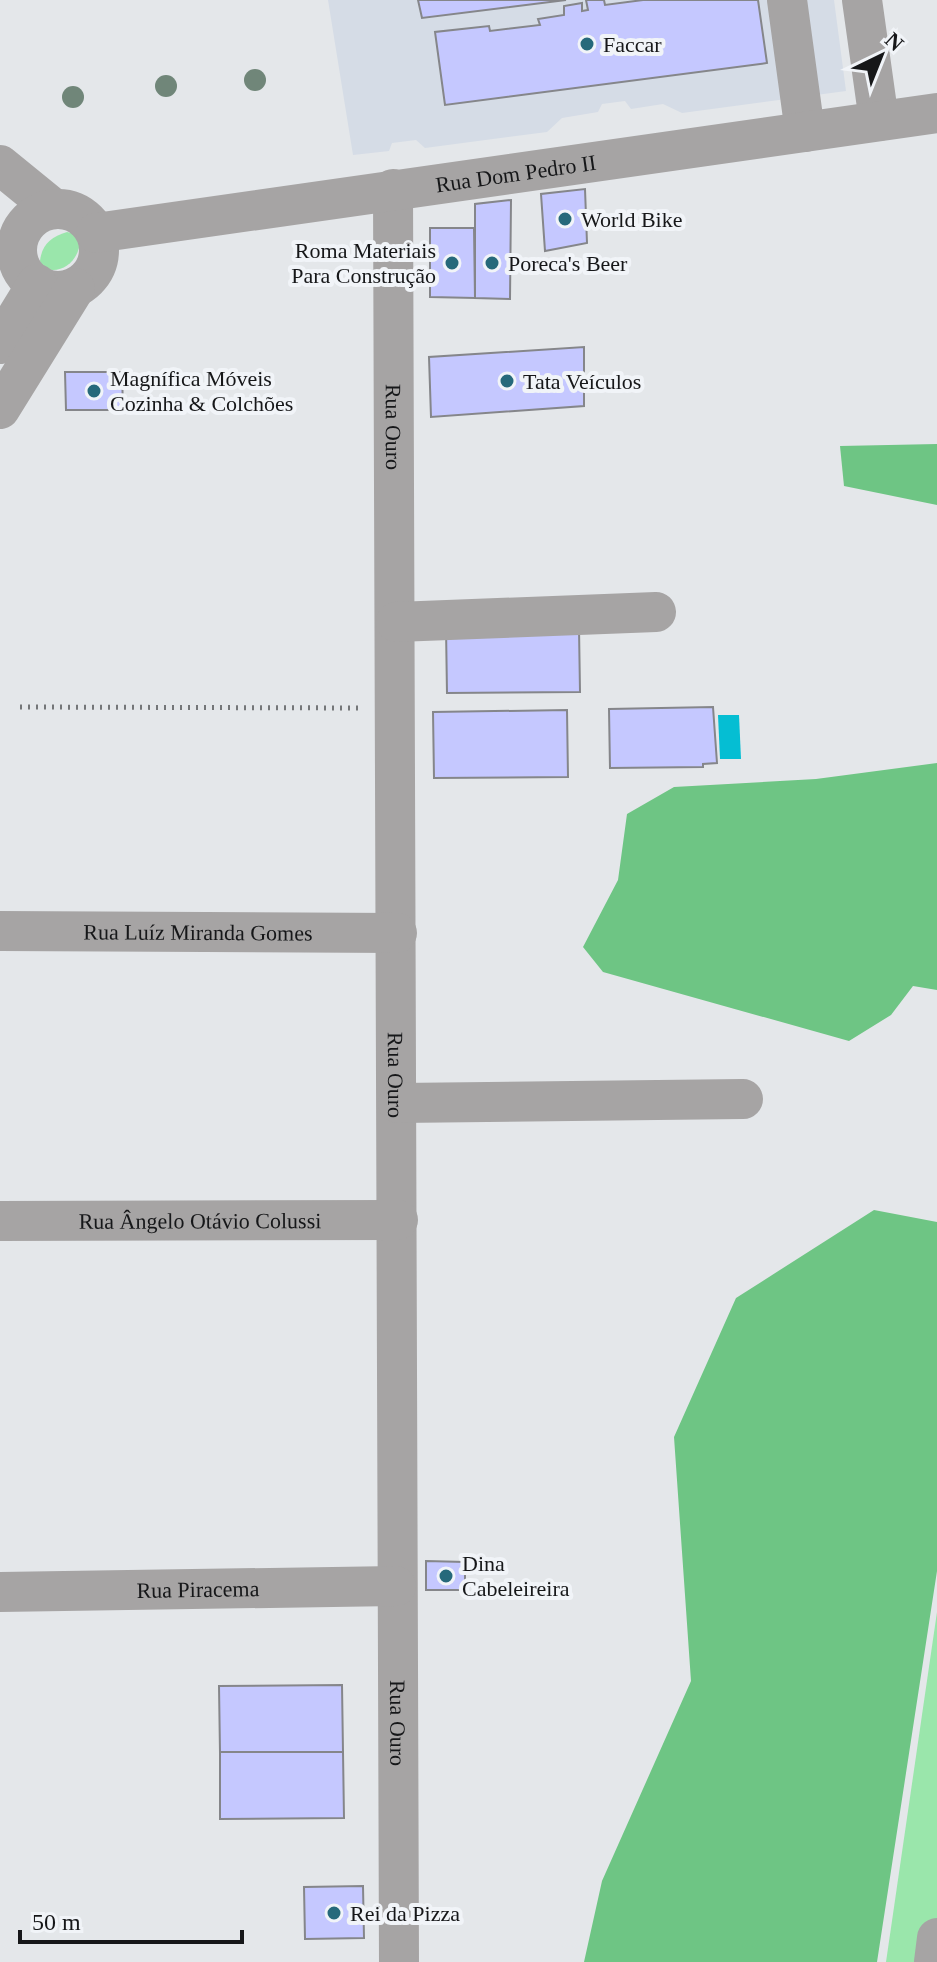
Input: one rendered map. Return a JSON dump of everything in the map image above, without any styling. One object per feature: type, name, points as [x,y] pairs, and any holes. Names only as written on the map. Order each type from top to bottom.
[{"type":"street","points":[[787,0],[805,132]]},
{"type":"street","points":[[862,0],[879,121]]},
{"type":"street","name":"Rua Dom Pedro II","points":[[96,233],[937,113]]},
{"type":"street","points":[[0,165],[54,209]]},
{"type":"street","name":"Rua Ouro","points":[[393,189],[399,1962]]},
{"type":"street","points":[[0,409],[25,273],[17,244],[24,225],[40,213],[60,208],[79,213],[93,227],[100,246],[98,263],[89,278],[25,273]]},
{"type":"street","points":[[0,344],[25,273]]},
{"type":"street","points":[[396,622],[656,612]]},
{"type":"street","name":"Rua Luíz Miranda Gomes","points":[[0,931],[397,933]]},
{"type":"street","points":[[398,1103],[743,1099]]},
{"type":"street","name":"Rua Ângelo Otávio Colussi","points":[[0,1221],[398,1220]]},
{"type":"street","name":"Rua Piracema","points":[[0,1592],[396,1586]]},
{"type":"street","points":[[934,1962],[937,1938]]},
{"type":"path","points":[[20,707],[396,708]]},
{"type":"shaded area","name":"Faccar","points":[[328,0],[834,0],[846,91],[682,113],[663,104],[631,109],[625,101],[602,104],[598,112],[562,118],[547,132],[425,148],[416,140],[392,143],[389,151],[353,155]]},
{"type":"green space","points":[[67,232],[79,235],[80,243],[75,257],[65,267],[43,268],[40,261],[45,246]]},
{"type":"green space","points":[[937,444],[937,505],[844,486],[840,446]]},
{"type":"green space","points":[[937,763],[937,990],[913,986],[891,1015],[849,1041],[603,972],[583,947],[618,880],[627,814],[674,787],[816,779]]},
{"type":"green space","points":[[874,1210],[937,1222],[937,1571],[877,1962],[584,1962],[602,1881],[691,1681],[674,1437],[736,1298]]},
{"type":"green space","points":[[937,1612],[937,1962],[886,1962]]},
{"type":"water","points":[[718,715],[739,715],[741,759],[720,759]]},
{"type":"building","points":[[418,0],[566,0],[422,18]]},
{"type":"building","points":[[586,0],[604,0],[605,5],[643,0],[758,0],[767,63],[445,105],[435,32],[489,26],[490,31],[540,25],[538,19],[564,15],[564,6],[582,3],[582,11],[588,10]]},
{"type":"building","name":"World Bike","points":[[585,189],[587,243],[545,251],[541,194]]},
{"type":"building","name":"Poreca's Beer","points":[[511,200],[510,299],[475,298],[475,204]]},
{"type":"building","name":"Roma Materiais Para Construção","points":[[430,228],[474,228],[475,298],[430,297]]},
{"type":"building","name":"Tata Veículos","points":[[584,347],[584,406],[431,417],[429,357]]},
{"type":"building","name":"Magnífica Móveis Cozinha & Colchões","points":[[65,372],[122,372],[123,410],[66,410]]},
{"type":"building","points":[[446,628],[579,628],[580,692],[447,693]]},
{"type":"building","points":[[713,707],[717,763],[703,764],[703,767],[610,768],[609,709]]},
{"type":"building","points":[[567,710],[568,777],[434,778],[433,712]]},
{"type":"building","name":"Dina Cabeleireira","points":[[426,1561],[465,1562],[465,1590],[426,1590]]},
{"type":"building","points":[[342,1685],[343,1752],[220,1752],[219,1686]]},
{"type":"building","points":[[220,1752],[343,1752],[344,1818],[220,1819]]},
{"type":"building","name":"Rei da Pizza","points":[[363,1886],[364,1938],[305,1939],[304,1887]]},
{"type":"place","name":"Faccar","points":[[587,44]]},
{"type":"place","name":"World Bike","points":[[565,219]]},
{"type":"place","name":"Roma Materiais Para Construção","points":[[452,263]]},
{"type":"place","name":"Poreca's Beer","points":[[492,263]]},
{"type":"place","name":"Tata Veículos","points":[[507,381]]},
{"type":"place","name":"Magnífica Móveis Cozinha & Colchões","points":[[94,391]]},
{"type":"place","name":"Dina Cabeleireira","points":[[446,1576]]},
{"type":"place","name":"Rei da Pizza","points":[[334,1913]]}]
